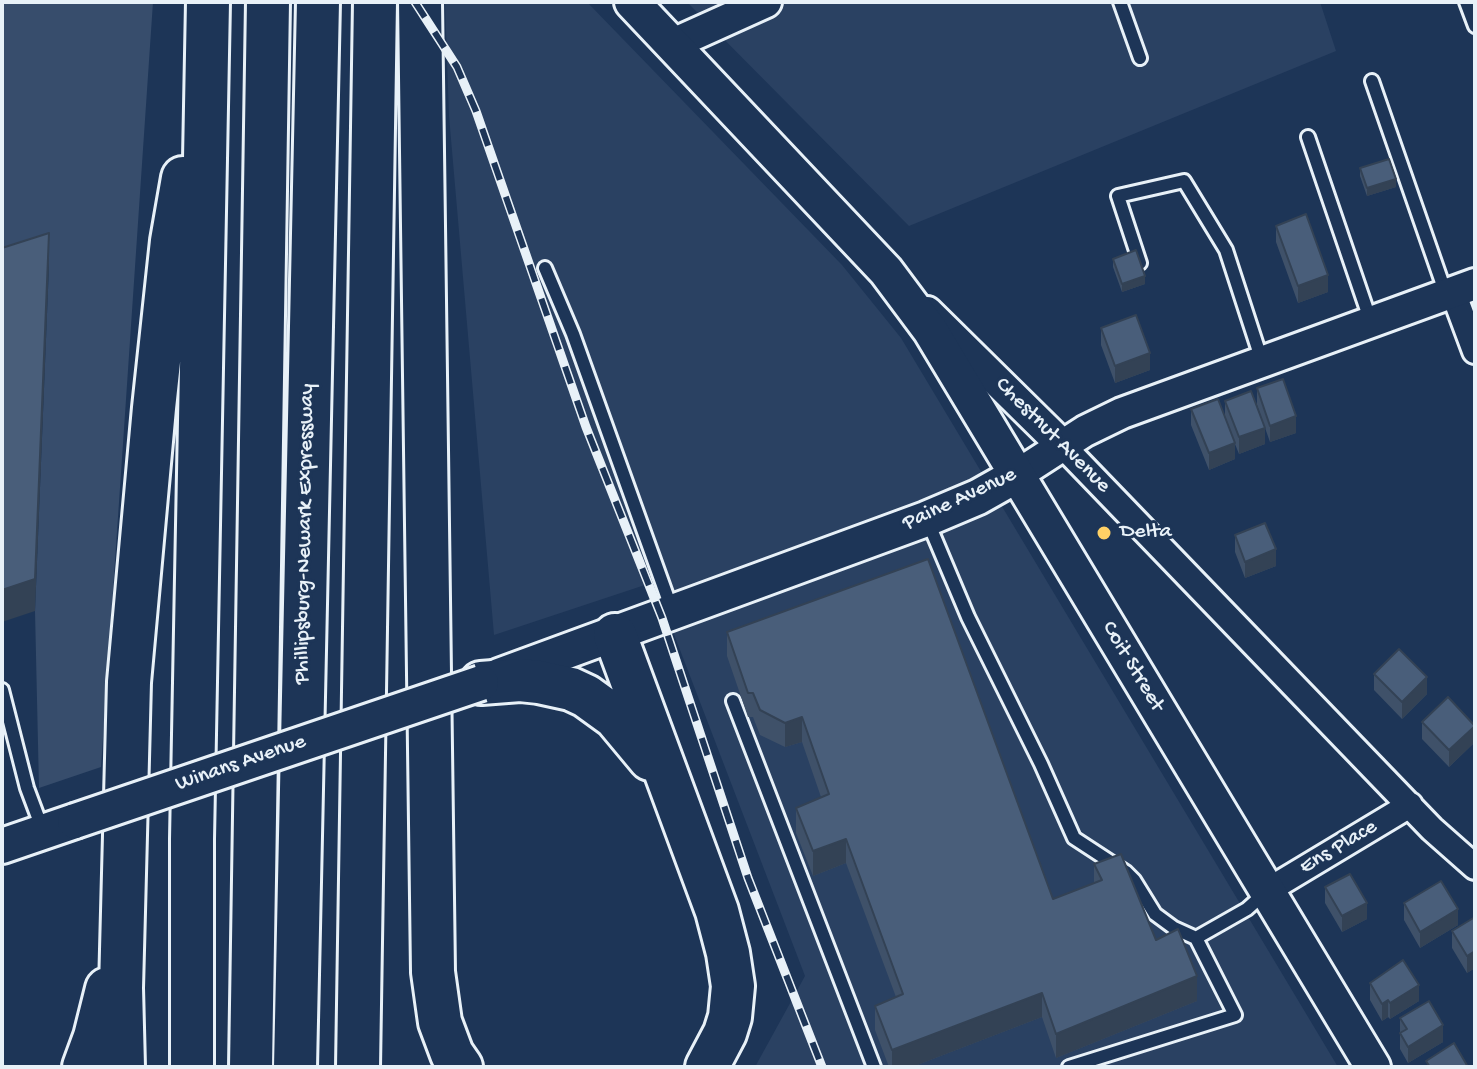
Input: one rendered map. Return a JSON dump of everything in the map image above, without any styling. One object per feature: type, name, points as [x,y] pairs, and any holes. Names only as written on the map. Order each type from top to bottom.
[{"type":"highway","points":[[251,1067],[268,2]]},
{"type":"highway","name":"Phillipsburg-Newark Expressway","points":[[295,1067],[318,2]]},
{"type":"highway","points":[[358,1067],[375,2]]},
{"type":"highway","points":[[420,2],[433,972],[440,1022],[452,1054],[461,1067]]},
{"type":"highway","points":[[123,1067],[122,917],[129,682],[172,241],[208,21]]},
{"type":"highway","points":[[192,1067],[192,839],[208,21]]},
{"type":"highway","points":[[615,635],[717,911],[732,969],[730,1017],[707,1067]]},
{"type":"highway","points":[[481,683],[520,680],[555,685],[601,705],[642,749],[681,811]]},
{"type":"highway","points":[[84,1067],[101,1014],[122,917]]},
{"type":"main road","name":"Chestnut Avenue","points":[[632,2],[886,271]]},
{"type":"main road","name":"Coit Street","points":[[886,271],[930,330],[1373,1067]]},
{"type":"main road","name":"Paine Avenue","points":[[481,683],[926,519],[978,497],[1017,475]]},
{"type":"main road","name":"Winans Avenue","points":[[2,846],[481,683]]},
{"type":"street","points":[[673,44],[766,2]]},
{"type":"street","name":"Chestnut Avenue","points":[[886,271],[1062,445],[1410,805],[1475,867]]},
{"type":"street","points":[[1458,290],[1475,351]]},
{"type":"street","name":"Paine Avenue","points":[[1017,475],[1062,445],[1122,413],[1458,290]]},
{"type":"street","name":"Ens Place","points":[[1267,891],[1410,805]]},
{"type":"lane","points":[[1120,2],[1140,58]]},
{"type":"lane","points":[[1466,2],[1475,26]]},
{"type":"lane","points":[[1372,81],[1458,290]]},
{"type":"lane","points":[[1308,137],[1371,322]]},
{"type":"lane","points":[[1140,263],[1118,196],[1184,181],[1226,250],[1262,361]]},
{"type":"lane","points":[[545,268],[573,334],[674,613]]},
{"type":"lane","points":[[926,519],[968,617],[1074,838],[1126,872],[1155,914],[1174,928],[1196,938],[1235,1015],[1069,1067]]},
{"type":"lane","points":[[2,690],[27,788],[59,826]]},
{"type":"lane","points":[[733,701],[874,1067]]},
{"type":"lane","points":[[1196,938],[1247,909],[1267,891]]},
{"type":"shaded area","points":[[2,2],[153,2],[101,767],[39,788],[35,611],[49,265],[2,279]]},
{"type":"shaded area","points":[[445,2],[587,2],[842,265],[901,338],[1338,1067],[755,1067],[805,976],[654,582],[494,635],[449,116]]},
{"type":"shaded area","points":[[687,2],[1320,2],[1336,51],[909,226]]},
{"type":"building","points":[[1389,159],[1396,179],[1367,188],[1360,168]]},
{"type":"building","points":[[1306,214],[1328,275],[1298,286],[1276,226]]},
{"type":"building","points":[[49,233],[35,579],[2,590],[2,248]]},
{"type":"building","points":[[1136,250],[1145,276],[1122,284],[1113,259]]},
{"type":"building","points":[[1136,315],[1150,353],[1115,366],[1101,328]]},
{"type":"building","points":[[1283,379],[1296,416],[1270,426],[1257,388]]},
{"type":"building","points":[[1251,391],[1265,428],[1239,437],[1225,401]]},
{"type":"building","points":[[1218,399],[1235,443],[1209,453],[1191,409]]},
{"type":"building","points":[[1265,523],[1276,549],[1245,562],[1235,535]]},
{"type":"building","points":[[928,559],[1053,899],[1102,880],[1094,864],[1121,854],[1156,940],[1178,929],[1197,976],[1056,1034],[1042,993],[892,1050],[875,1006],[903,994],[846,839],[813,851],[796,808],[829,794],[802,717],[785,723],[760,710],[753,693],[748,693],[727,632]]},
{"type":"building","points":[[1399,649],[1427,677],[1402,702],[1374,674]]},
{"type":"building","points":[[1448,697],[1475,726],[1449,750],[1422,722]]},
{"type":"building","points":[[1350,874],[1367,903],[1342,916],[1325,887]]},
{"type":"building","points":[[1441,881],[1458,909],[1420,932],[1404,903]]},
{"type":"building","points":[[1475,917],[1475,951],[1467,956],[1452,931]]},
{"type":"building","points":[[1403,960],[1419,985],[1390,1003],[1388,1000],[1382,1004],[1370,983]]},
{"type":"building","points":[[1429,1001],[1443,1025],[1408,1047],[1400,1033],[1407,1029],[1400,1018]]},
{"type":"building","points":[[1454,1043],[1468,1067],[1430,1067],[1426,1061]]},
{"type":"railway","points":[[415,2],[457,67],[476,111],[586,427],[662,618],[748,878],[822,1067]]},
{"type":"place","name":"Delta","points":[[1104,533]]}]
